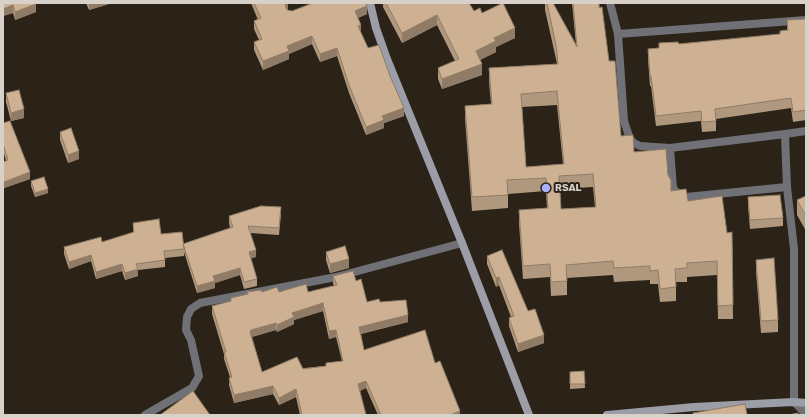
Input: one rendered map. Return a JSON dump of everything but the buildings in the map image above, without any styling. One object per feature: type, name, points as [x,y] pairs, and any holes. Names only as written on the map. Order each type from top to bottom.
[{"type":"street","points":[[370,3],[376,28],[387,59],[462,243],[529,415]]},
{"type":"street","points":[[610,3],[618,34],[624,121],[630,139],[640,146],[670,148],[806,131]]},
{"type":"street","points":[[618,34],[806,20]]},
{"type":"street","points":[[785,134],[787,187],[794,249],[794,402],[806,414]]},
{"type":"street","points":[[670,148],[673,188],[679,195],[686,197],[787,187]]},
{"type":"street","points":[[145,415],[192,388],[198,376],[191,340],[186,330],[187,317],[192,309],[200,303],[336,277],[462,243]]},
{"type":"street","points":[[608,415],[694,406],[794,402],[806,403]]},
{"type":"place","name":"RSAL","points":[[546,188]]}]
